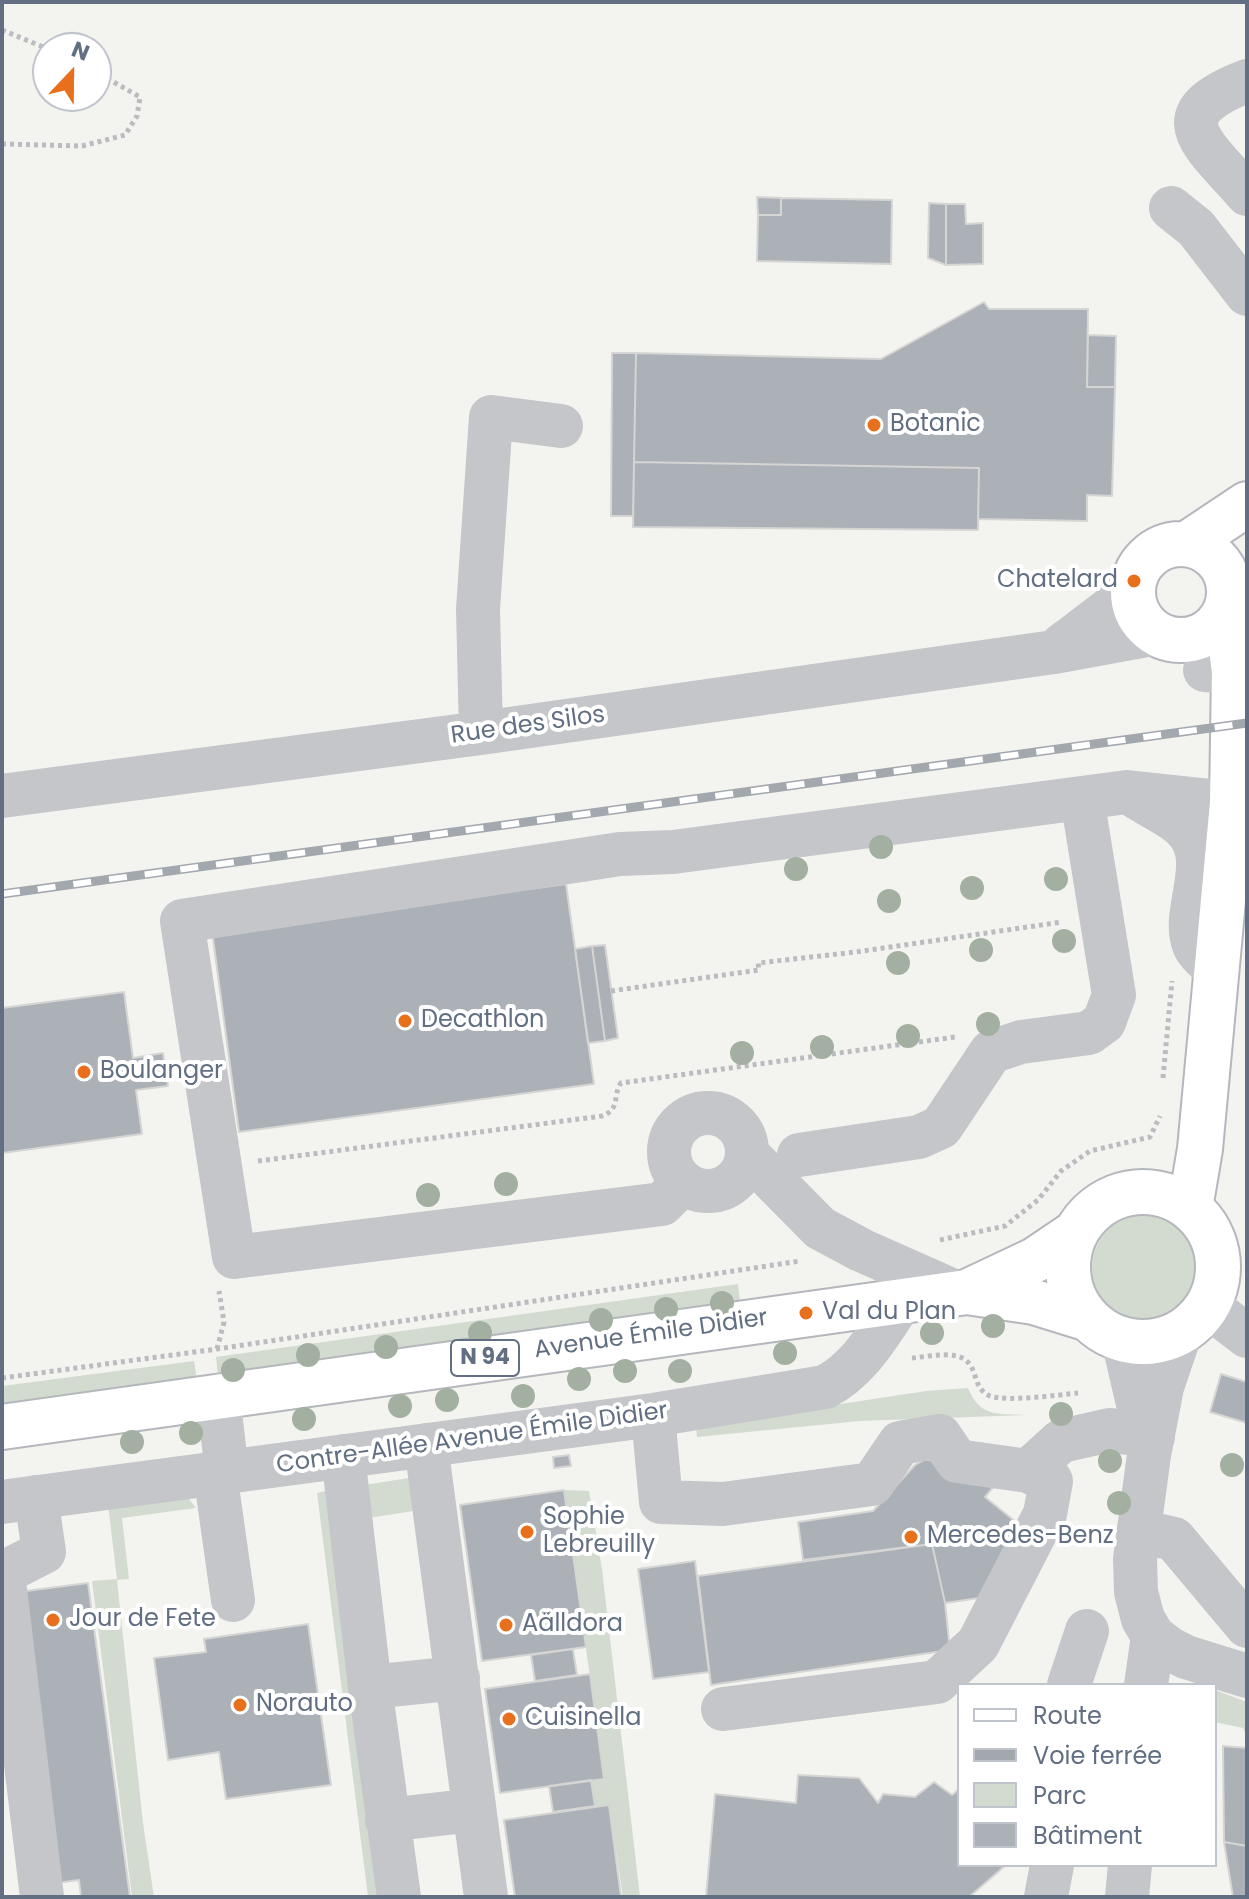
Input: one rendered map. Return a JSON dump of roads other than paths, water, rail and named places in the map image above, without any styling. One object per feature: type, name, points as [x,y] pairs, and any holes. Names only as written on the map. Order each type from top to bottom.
[{"type":"main road","points":[[1187,544],[1247,504]]},
{"type":"main road","points":[[1210,667],[1230,641],[1235,601],[1227,576],[1212,554],[1187,544],[1169,545],[1153,553],[1141,565],[1134,581],[1133,596],[1137,611],[1145,624],[1210,667],[1239,804],[1215,968],[1196,1180],[1198,1216],[1215,1244],[1217,1255],[1213,1300],[1142,1342],[1106,1329],[1078,1305],[1070,1288],[1067,1269],[1075,1233],[1093,1209],[1119,1195],[1149,1191],[1178,1199],[1198,1216],[1229,1234],[1247,1237]]},
{"type":"main road","points":[[1149,1191],[1202,1120]]},
{"type":"main road","name":"Avenue Émile Didier","points":[[963,1292],[1035,1260],[1075,1233]]},
{"type":"main road","name":"Avenue Émile Didier","points":[[2,1427],[963,1292],[1034,1302],[1106,1329]]},
{"type":"street","points":[[1247,81],[1211,97],[1201,107],[1195,121],[1200,140],[1247,194]]},
{"type":"street","points":[[1171,208],[1196,228],[1247,294]]},
{"type":"street","points":[[481,733],[478,609],[491,417],[561,426]]},
{"type":"street","name":"Rue des Silos","points":[[1054,652],[1111,608],[1134,581]]},
{"type":"street","name":"Rue des Silos","points":[[2,796],[481,733],[1054,652],[1210,667]]},
{"type":"street","points":[[683,1183],[662,1204],[234,1257],[182,921],[620,854],[686,851],[1127,792],[1239,804]]},
{"type":"street","points":[[1127,792],[1184,828],[1194,844],[1199,860],[1191,931],[1194,947],[1215,968]]},
{"type":"street","points":[[799,1155],[919,1137],[941,1127],[991,1052],[1021,1042],[1089,1033],[1104,1022],[1114,995],[1082,798]]},
{"type":"street","points":[[748,1155],[739,1178],[718,1191],[694,1189],[683,1183],[670,1162],[668,1149],[677,1127],[696,1115],[721,1115],[742,1132],[748,1155],[820,1228],[861,1250],[963,1292]]},
{"type":"street","name":"Contre-Allée Avenue Émile Didier","points":[[19,1500],[653,1415],[825,1387],[843,1378],[858,1364],[902,1300]]},
{"type":"street","points":[[1247,1336],[1213,1300],[1162,1387],[1149,1442],[1135,1559],[1136,1592],[1143,1619],[1153,1636],[1186,1657],[1247,1676]]},
{"type":"street","points":[[1106,1329],[1149,1442]]},
{"type":"street","points":[[218,1396],[221,1472],[233,1600]]},
{"type":"street","points":[[653,1415],[661,1502],[723,1504],[872,1484],[900,1443],[940,1436],[957,1461],[1028,1471],[1051,1481],[1045,1514],[978,1644],[937,1682],[723,1709]]},
{"type":"street","points":[[1028,1471],[1061,1441],[1110,1430],[1149,1442]]},
{"type":"street","points":[[426,1445],[486,1897]]},
{"type":"street","points":[[343,1456],[399,1897]]},
{"type":"street","points":[[19,1500],[44,1552],[3,1573],[42,1897]]},
{"type":"street","points":[[1139,1531],[1174,1539],[1247,1626]]},
{"type":"street","points":[[1070,1683],[1087,1631]]},
{"type":"street","points":[[1146,1683],[1153,1636]]},
{"type":"street","points":[[370,1687],[458,1678]]},
{"type":"street","points":[[387,1820],[474,1810]]},
{"type":"street","points":[[1046,1897],[1052,1867]]},
{"type":"street","points":[[1127,1897],[1130,1867]]},
{"type":"railway","points":[[2,894],[1247,723]]},
{"type":"place","name":"Botanic","points":[[874,425]]},
{"type":"place","name":"Chatelard","points":[[1134,581]]},
{"type":"place","name":"Decathlon","points":[[405,1021]]},
{"type":"place","name":"Boulanger","points":[[84,1072]]},
{"type":"place","name":"Val du Plan","points":[[806,1313]]},
{"type":"place","name":"Sophie Lebreuilly","points":[[527,1532]]},
{"type":"place","name":"Mercedes-Benz","points":[[911,1537]]},
{"type":"place","name":"Jour de Fete","points":[[53,1620]]},
{"type":"place","name":"Aälldora","points":[[506,1625]]},
{"type":"place","name":"Norauto","points":[[240,1705]]},
{"type":"place","name":"Cuisinella","points":[[509,1719]]}]
